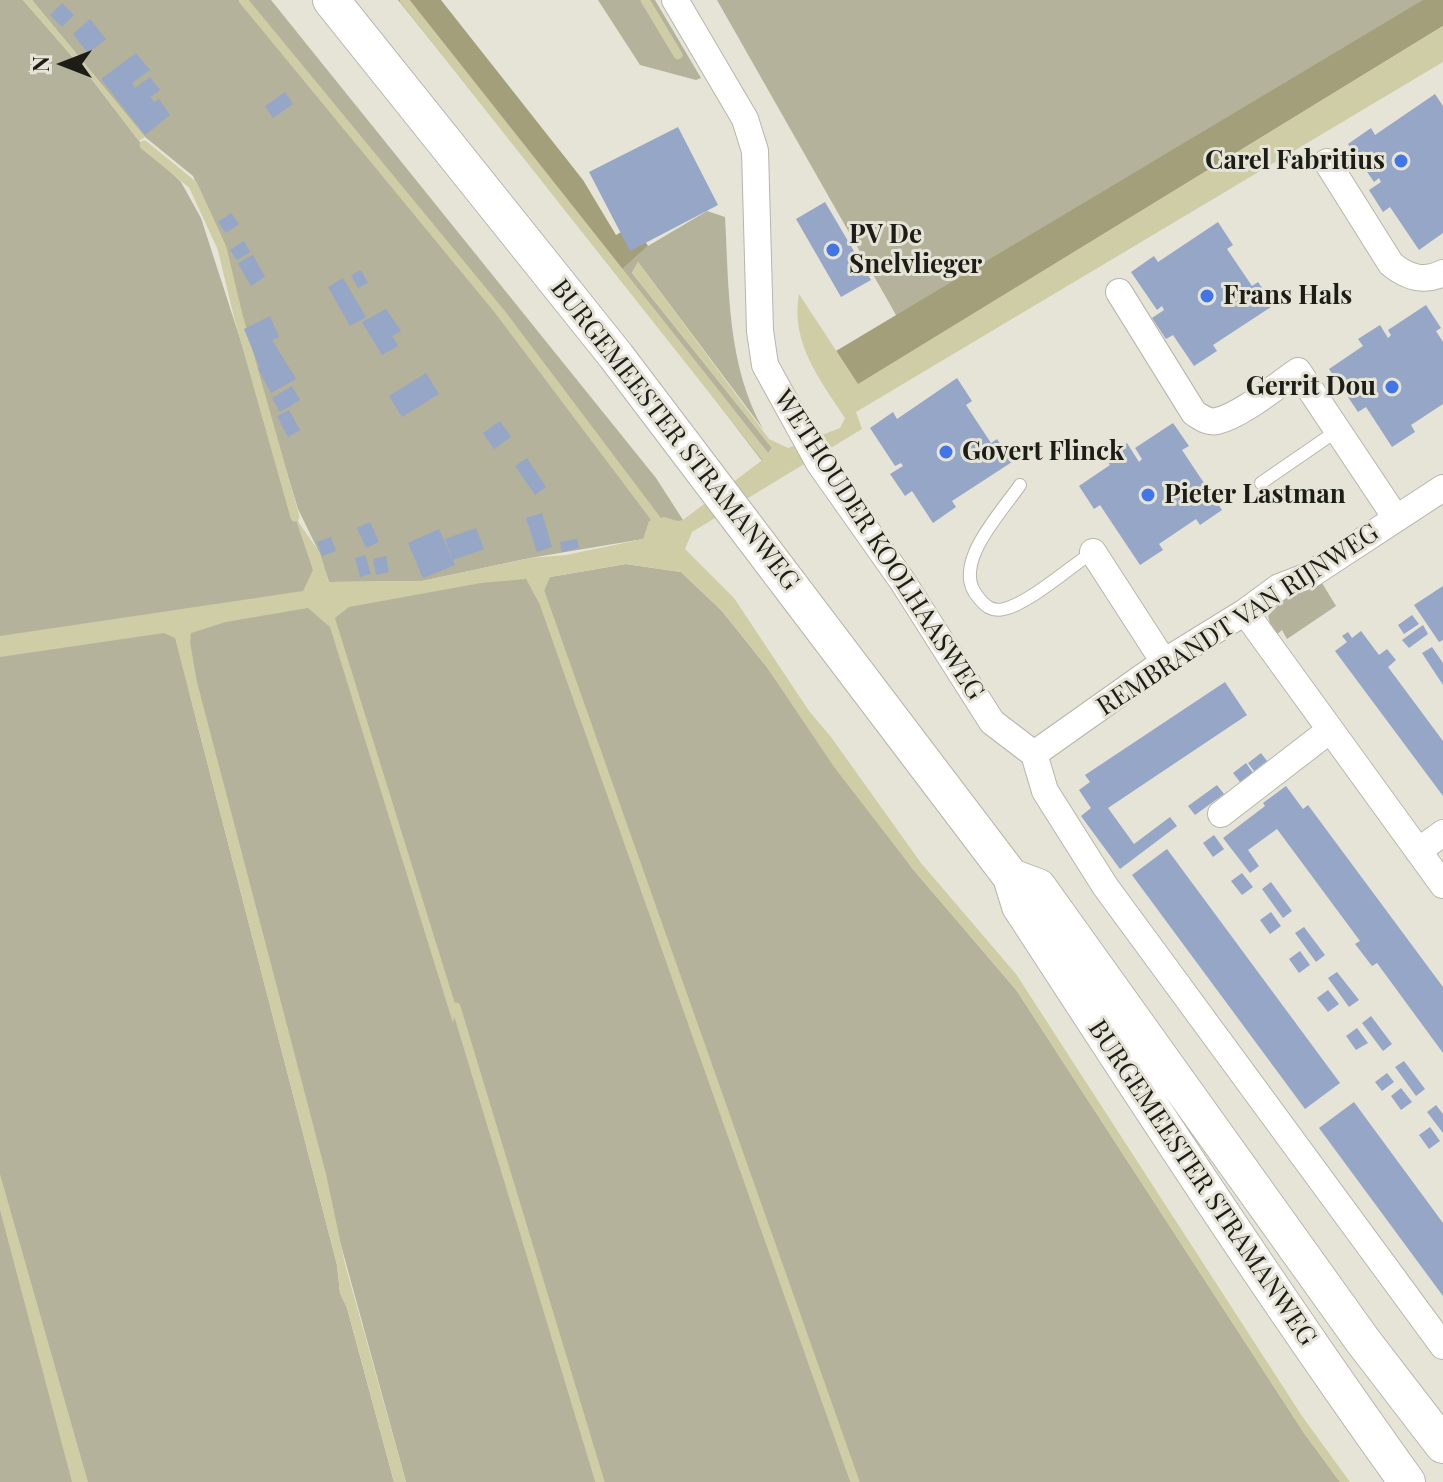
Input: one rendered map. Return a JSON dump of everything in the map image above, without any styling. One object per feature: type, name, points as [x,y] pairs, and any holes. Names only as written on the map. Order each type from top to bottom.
[{"type":"main road","name":"BURGEMEESTER STRAMANWEG","points":[[331,0],[597,331],[1011,877],[1020,906],[1170,1137],[1326,1369],[1407,1482]]},
{"type":"main road","name":"BURGEMEESTER STRAMANWEG","points":[[1011,877],[1038,887],[1363,1341],[1443,1445]]},
{"type":"street","name":"WETHOUDER KOOLHAASWEG","points":[[675,0],[745,119],[755,151],[760,331],[765,365],[819,463],[903,582],[992,722],[1034,754]]},
{"type":"street","points":[[1327,162],[1391,264],[1405,276],[1433,278],[1443,273]]},
{"type":"street","points":[[1119,292],[1194,413],[1204,420],[1215,422],[1233,414],[1298,371],[1396,518]]},
{"type":"street","name":"REMBRANDT VAN RIJNWEG","points":[[1034,754],[1164,662],[1279,587],[1310,575],[1443,488]]},
{"type":"street","points":[[1093,552],[1164,662]]},
{"type":"street","points":[[1245,612],[1443,885]]},
{"type":"street","points":[[1221,814],[1330,730]]},
{"type":"street","points":[[1034,754],[1045,791],[1105,886],[1443,1346]]},
{"type":"street","points":[[1418,851],[1443,833]]},
{"type":"lane","points":[[1261,483],[1338,430]]},
{"type":"lane","points":[[1020,485],[971,556],[968,578],[974,593],[986,607],[1001,610],[1017,605],[1093,552]]},
{"type":"shaded area","points":[[0,0],[23,0],[90,77],[139,141],[181,182],[201,218],[320,592],[550,577],[626,564],[681,572],[722,611],[766,666],[912,868],[1017,991],[1304,1433],[1340,1482],[406,1482],[188,688],[337,1265],[340,1293],[347,1308],[394,1482],[0,1482]]},
{"type":"shaded area","points":[[23,0],[32,0],[145,137],[139,141],[90,77]]},
{"type":"shaded area","points":[[32,0],[271,0],[656,478],[683,520],[643,539],[530,558],[422,581],[329,582],[298,509],[243,328],[221,236],[193,176],[145,137]]},
{"type":"shaded area","points":[[398,0],[441,0],[583,180],[616,235],[635,224],[648,246],[618,273]]},
{"type":"shaded area","points":[[598,0],[655,0],[701,78],[696,80],[640,65]]},
{"type":"shaded area","points":[[717,0],[1443,0],[1443,21],[913,345]]},
{"type":"shaded area","points":[[1423,0],[1443,0],[1443,26],[858,385],[836,351]]},
{"type":"shaded area","points":[[1443,26],[1443,62],[856,412],[862,429],[692,532],[685,549],[734,598],[809,711],[921,863],[1016,974],[1302,1416],[1350,1482],[1340,1482],[1304,1433],[1017,991],[912,868],[834,767],[766,666],[722,611],[681,572],[626,564],[550,577],[539,603],[526,579],[481,583],[349,607],[335,618],[456,1007],[453,1023],[330,627],[308,608],[226,622],[191,633],[197,682],[326,1174],[345,1264],[406,1482],[394,1482],[347,1308],[340,1293],[337,1265],[175,638],[164,633],[0,657],[0,636],[303,591],[313,570],[295,517],[320,553],[329,582],[422,581],[530,558],[566,555],[643,539],[649,521],[664,517],[683,520],[761,461],[772,448],[632,273],[638,262],[769,439],[788,448],[840,428],[845,418],[817,375],[803,344],[797,312],[799,294],[858,384]]},
{"type":"shaded area","points":[[707,211],[725,217],[729,299],[736,353],[742,379],[763,429],[638,262],[632,273],[772,448],[762,461],[618,273],[648,246]]},
{"type":"shaded area","points":[[1322,583],[1336,606],[1287,639],[1282,630],[1274,637],[1268,616],[1285,598]]},
{"type":"shaded area","points":[[0,1174],[88,1482],[72,1482],[0,1210]]},
{"type":"building","points":[[62,3],[74,15],[62,27],[50,15]]},
{"type":"building","points":[[90,19],[106,39],[88,53],[73,34]]},
{"type":"building","points":[[136,53],[150,70],[132,83],[135,88],[150,77],[160,90],[150,97],[154,102],[159,99],[170,115],[145,135],[101,79]]},
{"type":"building","points":[[285,92],[293,104],[273,118],[265,106]]},
{"type":"building","name":"Carel Fabritius","points":[[1435,94],[1443,106],[1443,233],[1419,250],[1390,207],[1383,212],[1369,190],[1381,182],[1379,178],[1374,182],[1348,144],[1371,128],[1375,135]]},
{"type":"building","points":[[678,127],[718,205],[630,251],[589,172]]},
{"type":"building","name":"PV De Snelvlieger","points":[[825,202],[871,280],[841,297],[796,219]]},
{"type":"building","points":[[231,213],[239,224],[226,233],[218,222]]},
{"type":"building","name":"Frans Hals","points":[[1218,222],[1233,245],[1227,249],[1252,286],[1258,282],[1274,305],[1213,345],[1217,351],[1194,366],[1173,335],[1166,339],[1152,318],[1164,310],[1162,306],[1157,310],[1131,272],[1154,256],[1158,262]]},
{"type":"building","points":[[244,241],[250,252],[237,260],[230,250]]},
{"type":"building","points":[[253,255],[265,277],[251,286],[238,263]]},
{"type":"building","points":[[361,270],[368,283],[358,288],[351,275]]},
{"type":"building","points":[[343,278],[366,317],[350,326],[328,287]]},
{"type":"building","name":"Gerrit Dou","points":[[1426,305],[1441,328],[1436,331],[1443,342],[1443,404],[1411,425],[1415,432],[1392,447],[1366,407],[1358,412],[1329,369],[1363,346],[1358,339],[1380,325],[1388,338],[1391,335],[1388,330]]},
{"type":"building","points":[[386,309],[401,331],[392,336],[398,346],[382,355],[362,322]]},
{"type":"building","points":[[270,316],[279,337],[272,340],[296,379],[271,393],[258,369],[244,329]]},
{"type":"building","points":[[426,373],[439,394],[402,417],[389,396]]},
{"type":"building","name":"Govert Flinck","points":[[957,378],[972,401],[966,405],[991,443],[997,439],[1012,462],[952,501],[956,507],[933,523],[912,491],[905,496],[890,474],[903,466],[901,463],[895,466],[870,428],[893,412],[897,419]]},
{"type":"building","points":[[292,386],[300,400],[280,412],[272,398]]},
{"type":"building","points":[[289,410],[300,430],[288,437],[277,416]]},
{"type":"building","points":[[500,421],[511,437],[494,449],[483,433]]},
{"type":"building","name":"Pieter Lastman","points":[[1173,423],[1189,446],[1182,450],[1222,510],[1200,525],[1196,519],[1159,544],[1163,550],[1140,565],[1100,505],[1094,509],[1079,486],[1110,465],[1105,458],[1127,443],[1139,462],[1142,459],[1135,448]]},
{"type":"building","points":[[527,458],[546,487],[535,495],[515,466]]},
{"type":"building","points":[[542,513],[552,547],[537,552],[526,518]]},
{"type":"building","points":[[370,522],[379,542],[366,548],[357,528]]},
{"type":"building","points":[[476,528],[484,549],[453,560],[445,539]]},
{"type":"building","points":[[439,529],[455,565],[423,578],[408,543]]},
{"type":"building","points":[[331,537],[336,551],[322,556],[317,542]]},
{"type":"building","points":[[577,539],[579,548],[562,552],[560,542]]},
{"type":"building","points":[[365,555],[371,574],[360,577],[355,558]]},
{"type":"building","points":[[386,556],[389,572],[376,575],[373,559]]},
{"type":"building","points":[[1443,586],[1443,640],[1439,642],[1414,605]]},
{"type":"building","points":[[1412,615],[1419,624],[1404,634],[1398,625]]},
{"type":"building","points":[[1423,625],[1428,634],[1409,648],[1402,640]]},
{"type":"building","points":[[1361,631],[1379,655],[1387,649],[1396,660],[1388,667],[1443,741],[1443,796],[1335,651],[1347,642],[1342,636],[1348,632],[1352,638]]},
{"type":"building","points":[[1432,647],[1443,663],[1443,685],[1422,653]]},
{"type":"building","points":[[1225,682],[1247,715],[1108,808],[1134,844],[1170,817],[1177,826],[1120,869],[1081,816],[1091,808],[1079,790],[1090,782],[1085,775]]},
{"type":"building","points":[[1261,753],[1267,761],[1254,771],[1248,763]]},
{"type":"building","points":[[1246,763],[1253,773],[1240,782],[1233,773]]},
{"type":"building","points":[[1217,785],[1224,794],[1195,815],[1188,806]]},
{"type":"building","points":[[1286,786],[1303,809],[1308,805],[1443,987],[1443,1053],[1377,963],[1372,966],[1355,944],[1360,941],[1277,829],[1248,850],[1259,866],[1250,873],[1223,838]]},
{"type":"building","points":[[1214,835],[1224,849],[1213,857],[1203,843]]},
{"type":"building","points":[[1167,849],[1340,1083],[1305,1109],[1132,875]]},
{"type":"building","points":[[1242,873],[1253,887],[1242,895],[1231,881]]},
{"type":"building","points":[[1271,882],[1292,911],[1283,918],[1262,889]]},
{"type":"building","points":[[1271,912],[1281,926],[1270,934],[1260,920]]},
{"type":"building","points":[[1304,927],[1325,955],[1316,962],[1295,933]]},
{"type":"building","points":[[1300,951],[1310,965],[1299,973],[1289,959]]},
{"type":"building","points":[[1337,972],[1359,1000],[1349,1007],[1328,978]]},
{"type":"building","points":[[1328,990],[1339,1004],[1328,1012],[1317,998]]},
{"type":"building","points":[[1371,1016],[1392,1044],[1383,1051],[1362,1023]]},
{"type":"building","points":[[1357,1028],[1368,1043],[1356,1050],[1346,1036]]},
{"type":"building","points":[[1404,1061],[1425,1089],[1416,1096],[1395,1067]]},
{"type":"building","points":[[1387,1073],[1394,1082],[1382,1091],[1375,1082]]},
{"type":"building","points":[[1401,1088],[1412,1102],[1401,1110],[1391,1096]]},
{"type":"building","points":[[1354,1102],[1443,1223],[1443,1296],[1319,1128]]},
{"type":"building","points":[[1436,1105],[1443,1114],[1443,1133],[1427,1112]]},
{"type":"building","points":[[1430,1127],[1440,1141],[1429,1149],[1419,1135]]},
{"type":"waterway","points":[[243,0],[500,312],[656,519]]},
{"type":"waterway","points":[[404,0],[765,456]]},
{"type":"waterway","points":[[645,0],[678,55]]},
{"type":"waterway","points":[[144,145],[193,185],[222,248],[295,517]]},
{"type":"waterway","points":[[539,589],[855,1482]]},
{"type":"waterway","points":[[456,1007],[600,1482]]},
{"type":"place","name":"Carel Fabritius","points":[[1401,161]]},
{"type":"place","name":"PV De Snelvlieger","points":[[833,250]]},
{"type":"place","name":"Frans Hals","points":[[1207,296]]},
{"type":"place","name":"Gerrit Dou","points":[[1392,387]]},
{"type":"place","name":"Govert Flinck","points":[[946,452]]},
{"type":"place","name":"Pieter Lastman","points":[[1148,495]]}]
